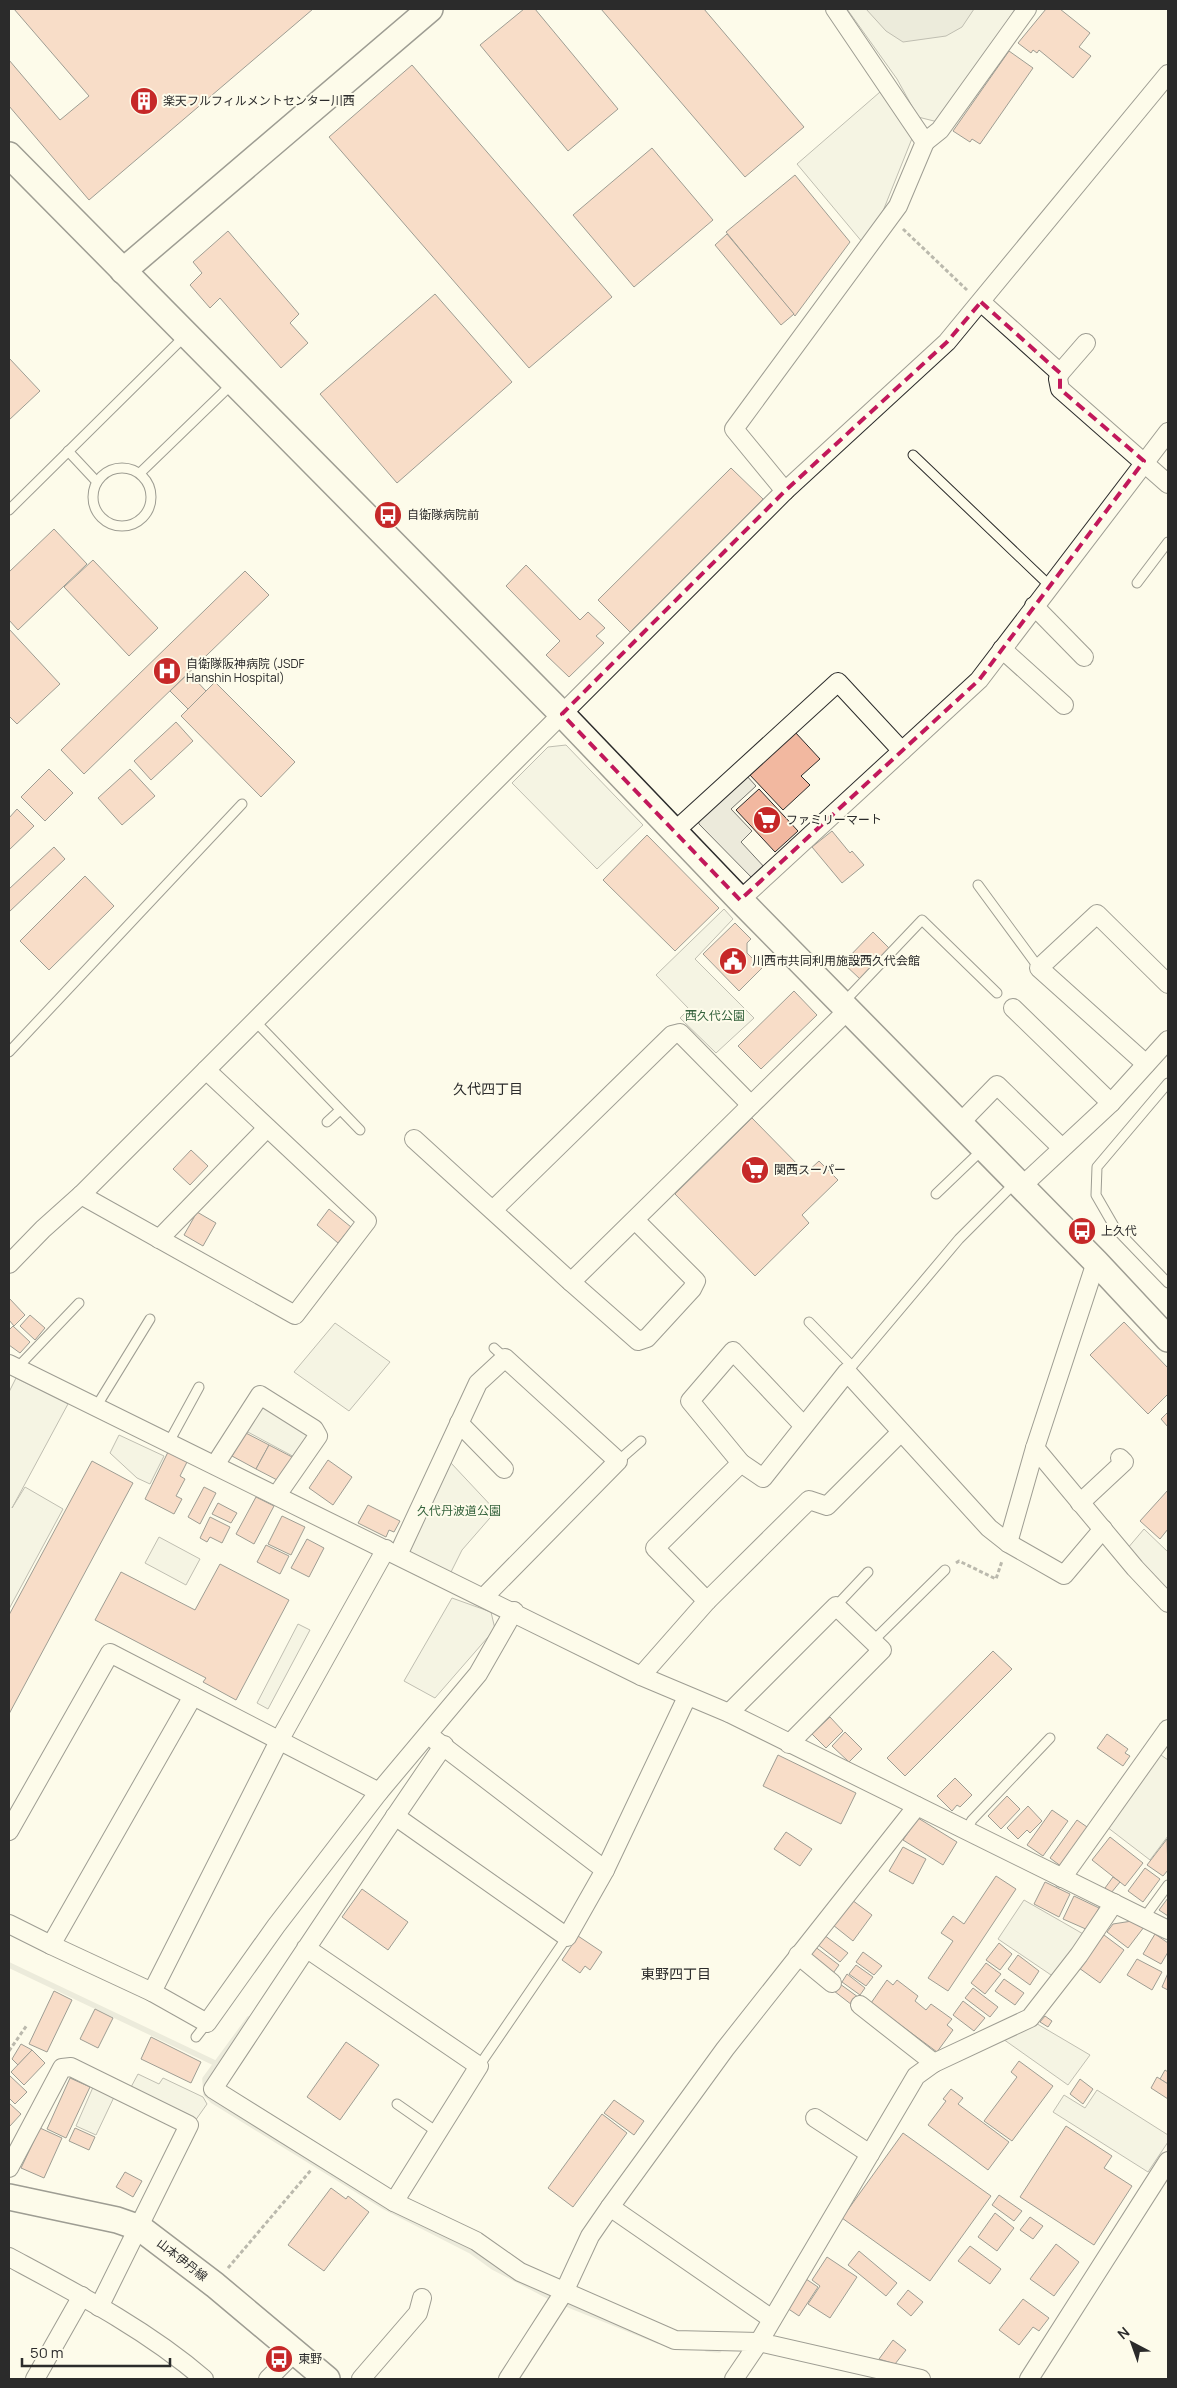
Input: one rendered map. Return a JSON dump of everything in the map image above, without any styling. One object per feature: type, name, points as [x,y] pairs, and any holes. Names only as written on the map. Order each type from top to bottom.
[{"type":"street","points":[[123,271],[430,9]]},
{"type":"street","points":[[835,9],[925,142]]},
{"type":"street","points":[[786,491],[734,429],[890,218],[898,206],[925,142],[940,130],[1026,9]]},
{"type":"street","points":[[9,1264],[43,1229],[81,1195],[786,491],[947,342],[1168,74]]},
{"type":"street","points":[[9,155],[562,714],[740,900],[1096,1262],[1168,1339]]},
{"type":"street","points":[[981,302],[1060,373]]},
{"type":"street","points":[[1086,343],[1060,373],[1058,379],[1060,389],[1168,484]]},
{"type":"street","points":[[740,900],[979,680],[1144,461],[1168,432]]},
{"type":"street","points":[[1034,606],[1084,657]]},
{"type":"street","points":[[1002,648],[1064,705]]},
{"type":"street","points":[[675,831],[838,682],[902,750]]},
{"type":"street","points":[[1146,1064],[1039,968],[1097,914],[1168,984]]},
{"type":"street","points":[[571,1282],[751,1105],[845,1007]]},
{"type":"street","points":[[1013,1008],[1112,1103]]},
{"type":"street","points":[[493,1210],[672,1035],[680,1033],[751,1105]]},
{"type":"street","points":[[1019,1184],[1112,1103],[1168,1040]]},
{"type":"street","points":[[81,1195],[295,1316],[367,1221],[206,1070]]},
{"type":"street","points":[[959,1124],[997,1085],[1062,1148]]},
{"type":"street","points":[[159,1239],[267,1128]]},
{"type":"street","points":[[414,1139],[638,1341],[647,1338],[692,1290],[696,1281],[635,1220]]},
{"type":"street","points":[[1008,1543],[1035,1448],[1096,1262]]},
{"type":"street","points":[[803,1425],[733,1351],[690,1402],[741,1463],[763,1478],[849,1369],[901,1432],[989,1528],[1008,1543],[1064,1575],[1103,1529]]},
{"type":"street","points":[[152,1992],[280,1739],[392,1552],[478,1383],[499,1353],[618,1462],[484,1597]]},
{"type":"street","points":[[13,1366],[514,1611],[641,1676],[687,1697],[729,1713],[1168,1930]]},
{"type":"street","points":[[215,1465],[260,1396],[314,1429],[318,1436],[277,1496]]},
{"type":"street","points":[[459,1423],[504,1469]]},
{"type":"street","points":[[641,1676],[707,1601],[809,1500],[826,1506],[901,1432]]},
{"type":"street","points":[[1035,1448],[1135,1568],[1168,1603]]},
{"type":"street","points":[[1080,1503],[1124,1462]]},
{"type":"street","points":[[707,1601],[656,1548],[741,1463]]},
{"type":"street","points":[[729,1713],[836,1606],[874,1640],[882,1650],[789,1744]]},
{"type":"street","points":[[9,1924],[152,1992],[207,2022],[276,1926],[379,1792],[478,1674],[514,1611]]},
{"type":"street","points":[[9,1832],[110,1653],[280,1739],[379,1792]]},
{"type":"street","points":[[51,1945],[193,1696]]},
{"type":"street","points":[[395,1816],[568,1936],[605,1870],[687,1697]]},
{"type":"street","points":[[1062,1878],[1168,1729]]},
{"type":"street","points":[[426,1734],[444,1745],[605,1870]]},
{"type":"street","points":[[444,1745],[213,2089],[394,2202],[476,2242],[520,2272],[675,2340],[759,2342],[921,2379]]},
{"type":"street","points":[[508,2379],[564,2292],[590,2236],[610,2207],[725,2049],[916,1806]]},
{"type":"street","points":[[734,2379],[759,2342],[916,2076],[934,2062],[1030,2018],[1079,1955],[1114,1903]]},
{"type":"street","points":[[306,1948],[369,1985],[480,2066],[394,2202]]},
{"type":"street","points":[[798,1955],[832,1983]]},
{"type":"street","points":[[860,2005],[934,2062]]},
{"type":"street","points":[[9,2168],[62,2068],[71,2067],[189,2125],[140,2228],[99,2307]]},
{"type":"street","points":[[815,2118],[870,2154]]},
{"type":"street","points":[[1029,2379],[1168,2161]]},
{"type":"street","name":"山本伊丹線","points":[[9,2197],[117,2220],[140,2228],[214,2284],[327,2379]]},
{"type":"street","points":[[610,2207],[772,2319]]},
{"type":"street","points":[[9,2257],[82,2296],[177,2356],[204,2379]]},
{"type":"street","points":[[35,2379],[82,2296]]},
{"type":"street","points":[[360,2379],[418,2312],[422,2298]]},
{"type":"street","points":[[268,2379],[294,2353]]},
{"type":"lane","points":[[9,510],[186,335]]},
{"type":"lane","points":[[140,473],[234,382]]},
{"type":"lane","points":[[68,452],[97,482]]},
{"type":"lane","points":[[913,455],[1050,586]]},
{"type":"lane","points":[[116,468],[126,468],[140,473],[150,488],[152,498],[148,511],[136,523],[113,526],[100,516],[94,508],[92,495],[97,482],[107,472],[116,468]]},
{"type":"lane","points":[[1137,583],[1168,542]]},
{"type":"lane","points":[[9,1052],[242,804]]},
{"type":"lane","points":[[978,886],[1039,968]]},
{"type":"lane","points":[[845,1007],[922,920],[998,993]]},
{"type":"lane","points":[[255,1021],[360,1130]]},
{"type":"lane","points":[[1168,1083],[1097,1167],[1096,1195],[1115,1228],[1168,1283]]},
{"type":"lane","points":[[328,1122],[340,1110]]},
{"type":"lane","points":[[936,1194],[983,1149]]},
{"type":"lane","points":[[809,1322],[849,1369],[959,1239],[1019,1184]]},
{"type":"lane","points":[[13,1366],[79,1303]]},
{"type":"lane","points":[[96,1406],[150,1319]]},
{"type":"lane","points":[[169,1442],[199,1387]]},
{"type":"lane","points":[[618,1462],[642,1441]]},
{"type":"lane","points":[[874,1640],[945,1570]]},
{"type":"lane","points":[[836,1606],[868,1572]]},
{"type":"lane","points":[[966,1831],[972,1820],[1050,1738]]},
{"type":"lane","points":[[1144,1918],[1168,1885]]},
{"type":"lane","points":[[480,2066],[568,1936]]},
{"type":"lane","points":[[196,2037],[207,2022]]},
{"type":"lane","points":[[397,2104],[437,2132]]},
{"type":"path","points":[[890,218],[981,302]]},
{"type":"path","points":[[945,1570],[959,1561],[996,1579],[1008,1543]]},
{"type":"path","points":[[9,2050],[27,2025]]},
{"type":"path","points":[[214,2284],[313,2168]]},
{"type":"highlighted area","points":[[981,302],[1060,373],[1060,389],[1144,461],[979,680],[740,900],[562,714],[785,491],[947,342]]},
{"type":"green space","points":[[847,9],[1015,9],[942,123],[918,117],[897,79]]},
{"type":"green space","points":[[880,92],[913,136],[881,216],[863,243],[797,164]]},
{"type":"green space","name":"西久代公園","points":[[724,909],[733,919],[695,959],[754,1018],[716,1053],[680,1018],[689,1009],[656,975]]},
{"type":"green space","points":[[119,1435],[164,1456],[150,1484],[137,1478],[110,1453]]},
{"type":"green space","name":"久代丹波道公園","points":[[451,1463],[496,1511],[462,1550],[450,1574],[407,1554]]},
{"type":"green space","points":[[452,1598],[491,1612],[495,1629],[435,1698],[404,1681]]},
{"type":"shaded area","points":[[866,9],[974,9],[962,27],[946,36],[903,42],[886,31]]},
{"type":"shaded area","points":[[566,745],[643,825],[597,869],[512,783],[548,747]]},
{"type":"shaded area","points":[[746,775],[756,786],[731,809],[752,831],[741,842],[766,869],[754,880],[699,824],[698,818]]},
{"type":"shaded area","points":[[335,1323],[390,1362],[349,1411],[294,1372]]},
{"type":"shaded area","points":[[16,1378],[68,1404],[12,1508],[25,1487],[63,1509],[9,1609],[9,1392]]},
{"type":"shaded area","points":[[267,1407],[312,1434],[298,1459],[246,1431],[258,1409]]},
{"type":"shaded area","points":[[1144,1529],[1168,1552],[1168,1588],[1165,1591],[1127,1549]]},
{"type":"shaded area","points":[[159,1537],[200,1559],[186,1585],[145,1563]]},
{"type":"shaded area","points":[[298,1624],[310,1630],[268,1709],[257,1703]]},
{"type":"shaded area","points":[[1158,1753],[1168,1760],[1168,1836],[1150,1860],[1107,1827]]},
{"type":"shaded area","points":[[1024,1900],[1085,1935],[1054,1977],[998,1939]]},
{"type":"shaded area","points":[[1034,2022],[1090,2055],[1068,2085],[1003,2039],[1023,2031]]},
{"type":"shaded area","points":[[138,2074],[159,2084],[163,2078],[203,2097],[207,2104],[195,2121],[130,2089]]},
{"type":"shaded area","points":[[94,2085],[115,2095],[96,2135],[76,2126]]},
{"type":"shaded area","points":[[1097,2090],[1168,2135],[1168,2142],[1148,2172],[1053,2112],[1064,2095],[1085,2108]]},
{"type":"building","name":"楽天フルフィルメントセンター川西","points":[[14,9],[313,9],[89,200],[9,106],[9,60],[60,120],[89,96]]},
{"type":"building","points":[[524,9],[535,9],[618,109],[568,151],[480,45]]},
{"type":"building","points":[[601,9],[704,9],[804,127],[745,177]]},
{"type":"building","points":[[1046,9],[1060,9],[1090,33],[1079,47],[1091,56],[1073,78],[1039,50],[1037,53],[1033,50],[1031,53],[1018,43]]},
{"type":"building","points":[[1009,51],[1033,68],[980,144],[972,139],[970,142],[953,131]]},
{"type":"building","points":[[412,65],[612,297],[529,368],[329,137]]},
{"type":"building","points":[[652,148],[713,220],[634,287],[573,215]]},
{"type":"building","points":[[795,175],[850,242],[795,316],[726,232]]},
{"type":"building","points":[[228,231],[299,314],[290,323],[308,343],[281,368],[220,298],[210,308],[190,285],[202,273],[193,262]]},
{"type":"building","points":[[727,234],[794,314],[781,325],[715,245]]},
{"type":"building","points":[[435,294],[512,382],[397,483],[320,394]]},
{"type":"building","points":[[9,358],[40,391],[9,420]]},
{"type":"building","points":[[731,468],[763,499],[630,632],[598,600]]},
{"type":"building","points":[[54,529],[87,564],[18,630],[9,620],[9,572]]},
{"type":"building","points":[[93,560],[158,628],[129,656],[64,587]]},
{"type":"building","points":[[526,565],[580,620],[588,612],[605,628],[596,636],[604,643],[569,677],[546,655],[560,641],[506,586]]},
{"type":"building","points":[[245,571],[269,595],[84,774],[61,750]]},
{"type":"building","points":[[9,629],[60,684],[17,724],[9,716]]},
{"type":"building","points":[[189,673],[206,691],[188,709],[170,691]]},
{"type":"building","points":[[215,682],[295,762],[261,797],[181,716]]},
{"type":"building","points":[[176,722],[193,741],[151,780],[134,761]]},
{"type":"building","points":[[795,732],[820,759],[801,776],[810,785],[783,810],[749,774]]},
{"type":"building","points":[[49,769],[73,793],[45,821],[21,797]]},
{"type":"building","points":[[130,769],[155,796],[122,825],[98,798]]},
{"type":"building","name":"ファミリーマート","points":[[759,789],[798,831],[775,852],[736,810]]},
{"type":"building","points":[[17,809],[34,826],[9,850],[9,818]]},
{"type":"building","points":[[832,831],[850,853],[852,851],[864,865],[842,883],[812,847]]},
{"type":"building","points":[[647,835],[719,908],[675,951],[603,880]]},
{"type":"building","points":[[54,847],[65,859],[9,912],[9,889]]},
{"type":"building","points":[[85,876],[114,906],[49,970],[20,941]]},
{"type":"building","name":"川西市共同利用施設西久代会館","points":[[735,923],[751,939],[747,943],[747,953],[762,968],[739,991],[703,954]]},
{"type":"building","points":[[873,932],[890,949],[860,979],[843,963]]},
{"type":"building","points":[[794,991],[817,1015],[761,1069],[738,1046]]},
{"type":"building","points":[[752,1118],[806,1173],[819,1161],[838,1180],[802,1215],[809,1223],[755,1276],[675,1194]]},
{"type":"building","points":[[191,1150],[208,1166],[190,1185],[173,1169]]},
{"type":"building","points":[[329,1209],[351,1227],[338,1243],[317,1225]]},
{"type":"building","points":[[197,1212],[216,1223],[203,1246],[184,1235]]},
{"type":"building","points":[[9,1298],[25,1315],[14,1326],[9,1320]]},
{"type":"building","points":[[30,1315],[45,1328],[35,1340],[20,1326]]},
{"type":"building","points":[[1124,1322],[1168,1368],[1168,1394],[1148,1414],[1090,1355]]},
{"type":"building","points":[[13,1326],[30,1342],[20,1353],[9,1345],[9,1330]]},
{"type":"building","points":[[1168,1412],[1168,1427],[1161,1419]]},
{"type":"building","points":[[244,1432],[269,1445],[256,1469],[232,1456]]},
{"type":"building","points":[[269,1445],[294,1458],[281,1482],[256,1469]]},
{"type":"building","points":[[168,1452],[187,1462],[180,1476],[185,1479],[176,1496],[182,1499],[174,1514],[145,1499]]},
{"type":"building","points":[[328,1460],[352,1477],[333,1505],[309,1488]]},
{"type":"building","points":[[92,1461],[133,1483],[9,1714],[9,1615]]},
{"type":"building","points":[[204,1487],[216,1493],[200,1524],[188,1517]]},
{"type":"building","points":[[1168,1490],[1168,1529],[1160,1539],[1140,1521]]},
{"type":"building","points":[[256,1497],[274,1506],[254,1544],[236,1534]]},
{"type":"building","points":[[218,1503],[237,1513],[231,1523],[212,1514]]},
{"type":"building","points":[[368,1505],[400,1521],[394,1532],[389,1530],[386,1537],[358,1523]]},
{"type":"building","points":[[282,1516],[305,1527],[291,1555],[268,1544]]},
{"type":"building","points":[[210,1517],[230,1527],[222,1543],[210,1537],[207,1542],[200,1538]]},
{"type":"building","points":[[307,1539],[324,1548],[309,1577],[291,1568]]},
{"type":"building","points":[[266,1545],[289,1556],[280,1574],[257,1562]]},
{"type":"building","points":[[220,1564],[289,1600],[236,1700],[203,1682],[206,1678],[95,1620],[121,1572],[195,1610]]},
{"type":"building","points":[[993,1651],[1012,1669],[905,1776],[887,1758]]},
{"type":"building","points":[[830,1717],[843,1731],[826,1748],[812,1734]]},
{"type":"building","points":[[845,1732],[862,1749],[849,1762],[832,1746]]},
{"type":"building","points":[[1107,1734],[1128,1749],[1125,1753],[1130,1756],[1123,1766],[1097,1748]]},
{"type":"building","points":[[778,1755],[856,1793],[841,1824],[763,1786]]},
{"type":"building","points":[[955,1778],[972,1795],[960,1807],[957,1805],[952,1811],[937,1796]]},
{"type":"building","points":[[1007,1796],[1020,1809],[1001,1829],[988,1816]]},
{"type":"building","points":[[1028,1806],[1042,1821],[1030,1833],[1027,1830],[1018,1839],[1007,1828]]},
{"type":"building","points":[[1052,1810],[1068,1821],[1043,1856],[1027,1845]]},
{"type":"building","points":[[918,1818],[957,1842],[943,1865],[903,1840]]},
{"type":"building","points":[[1077,1820],[1090,1829],[1062,1867],[1050,1858]]},
{"type":"building","points":[[786,1832],[812,1849],[800,1866],[774,1849]]},
{"type":"building","points":[[1110,1837],[1143,1863],[1125,1886],[1092,1860]]},
{"type":"building","points":[[1167,1839],[1168,1870],[1163,1876],[1147,1865]]},
{"type":"building","points":[[903,1847],[926,1859],[913,1884],[889,1871]]},
{"type":"building","points":[[1145,1868],[1160,1879],[1143,1902],[1128,1891]]},
{"type":"building","points":[[996,1876],[1016,1889],[948,1991],[928,1978],[953,1941],[941,1933],[953,1916],[964,1924]]},
{"type":"building","points":[[1113,1877],[1120,1882],[1111,1893],[1105,1888]]},
{"type":"building","points":[[1045,1882],[1070,1894],[1059,1917],[1034,1904]]},
{"type":"building","points":[[362,1889],[408,1922],[388,1950],[342,1917]]},
{"type":"building","points":[[1074,1896],[1099,1908],[1088,1930],[1063,1919]]},
{"type":"building","points":[[1168,1898],[1168,1916],[1159,1910]]},
{"type":"building","points":[[852,1900],[872,1915],[853,1941],[833,1925]]},
{"type":"building","points":[[1132,1921],[1144,1927],[1128,1948],[1107,1932],[1113,1924]]},
{"type":"building","points":[[1155,1934],[1168,1943],[1168,1952],[1161,1964],[1143,1954]]},
{"type":"building","points":[[824,1935],[848,1953],[840,1962],[817,1944]]},
{"type":"building","points":[[1104,1935],[1124,1950],[1100,1983],[1079,1968]]},
{"type":"building","points":[[578,1936],[602,1952],[590,1970],[585,1966],[580,1973],[562,1960]]},
{"type":"building","points":[[999,1943],[1012,1954],[1000,1970],[986,1960]]},
{"type":"building","points":[[814,1946],[839,1965],[831,1976],[806,1957]]},
{"type":"building","points":[[863,1952],[882,1966],[874,1975],[856,1962]]},
{"type":"building","points":[[1018,1955],[1039,1971],[1030,1985],[1008,1969]]},
{"type":"building","points":[[1137,1959],[1162,1972],[1152,1990],[1127,1975]]},
{"type":"building","points":[[986,1963],[1001,1974],[985,1994],[971,1983]]},
{"type":"building","points":[[856,1965],[873,1977],[866,1986],[849,1974]]},
{"type":"building","points":[[1168,1973],[1168,1990],[1162,1987]]},
{"type":"building","points":[[847,1974],[865,1988],[860,1995],[842,1982]]},
{"type":"building","points":[[1004,1979],[1024,1993],[1015,2005],[995,1991]]},
{"type":"building","points":[[887,1980],[893,1985],[897,1980],[918,1996],[915,2001],[926,2010],[931,2004],[952,2019],[947,2025],[953,2030],[937,2052],[871,2003]]},
{"type":"building","points":[[840,1984],[858,1997],[852,2005],[834,1991]]},
{"type":"building","points":[[973,1988],[998,2007],[990,2017],[965,1998]]},
{"type":"building","points":[[54,1991],[72,2000],[47,2052],[29,2044]]},
{"type":"building","points":[[963,2001],[985,2018],[974,2031],[953,2015]]},
{"type":"building","points":[[95,2009],[113,2018],[98,2048],[80,2039]]},
{"type":"building","points":[[1045,2016],[1052,2021],[1048,2027],[1040,2022]]},
{"type":"building","points":[[151,2037],[201,2062],[191,2083],[141,2059]]},
{"type":"building","points":[[346,2042],[379,2065],[340,2120],[307,2097]]},
{"type":"building","points":[[21,2044],[32,2050],[18,2065],[12,2059]]},
{"type":"building","points":[[32,2050],[45,2063],[24,2085],[11,2072]]},
{"type":"building","points":[[1019,2061],[1053,2086],[1012,2141],[984,2121],[1017,2077],[1011,2072]]},
{"type":"building","points":[[1165,2070],[1168,2072],[1168,2084],[1160,2079]]},
{"type":"building","points":[[9,2075],[27,2092],[15,2104],[9,2098]]},
{"type":"building","points":[[1157,2077],[1168,2084],[1168,2099],[1151,2088]]},
{"type":"building","points":[[70,2078],[90,2087],[66,2138],[47,2129]]},
{"type":"building","points":[[1080,2079],[1093,2089],[1083,2104],[1070,2094]]},
{"type":"building","points":[[951,2089],[963,2098],[958,2104],[1009,2142],[988,2170],[928,2125],[946,2101],[943,2099]]},
{"type":"building","points":[[614,2100],[644,2121],[634,2135],[604,2113]]},
{"type":"building","points":[[9,2103],[21,2114],[10,2126],[9,2125]]},
{"type":"building","points":[[602,2114],[627,2133],[573,2207],[548,2188]]},
{"type":"building","points":[[1066,2126],[1112,2156],[1104,2168],[1132,2186],[1094,2245],[1020,2197]]},
{"type":"building","points":[[40,2128],[62,2138],[44,2178],[21,2168]]},
{"type":"building","points":[[75,2128],[95,2137],[89,2150],[69,2141]]},
{"type":"building","points":[[903,2133],[991,2196],[930,2281],[842,2218]]},
{"type":"building","points":[[125,2172],[142,2181],[133,2197],[116,2187]]},
{"type":"building","points":[[331,2188],[346,2199],[348,2196],[369,2212],[324,2271],[288,2245]]},
{"type":"building","points":[[999,2195],[1022,2211],[1014,2221],[992,2205]]},
{"type":"building","points":[[995,2213],[1014,2228],[997,2251],[978,2237]]},
{"type":"building","points":[[1030,2217],[1043,2226],[1033,2239],[1020,2230]]},
{"type":"building","points":[[1056,2244],[1079,2262],[1054,2296],[1030,2279]]},
{"type":"building","points":[[970,2246],[1001,2269],[990,2284],[958,2261]]},
{"type":"building","points":[[859,2251],[897,2283],[886,2296],[848,2265]]},
{"type":"building","points":[[827,2257],[857,2277],[830,2318],[808,2304],[820,2286],[812,2280]]},
{"type":"building","points":[[806,2279],[818,2287],[799,2316],[787,2308]]},
{"type":"building","points":[[908,2290],[923,2302],[911,2316],[897,2304]]},
{"type":"building","points":[[1023,2299],[1049,2318],[1039,2331],[1033,2327],[1019,2345],[999,2330]]},
{"type":"building","points":[[893,2340],[906,2350],[895,2364],[879,2359]]},
{"type":"waterway","points":[[9,1965],[217,2064]]},
{"type":"waterway","points":[[249,2019],[205,2079],[206,2094],[213,2101],[383,2206],[471,2251],[493,2267],[554,2299],[658,2341]]},
{"type":"waterway","points":[[707,2349],[719,2350]]},
{"type":"place","name":"楽天フルフィルメントセンター川西","points":[[144,101]]},
{"type":"place","name":"自衛隊病院前","points":[[388,515]]},
{"type":"place","name":"自衛隊阪神病院 (JSDF Hanshin Hospital)","points":[[167,671]]},
{"type":"place","name":"ファミリーマート","points":[[767,820]]},
{"type":"place","name":"川西市共同利用施設西久代会館","points":[[733,961]]},
{"type":"place","name":"関西スーパー","points":[[755,1170]]},
{"type":"place","name":"上久代","points":[[1082,1231]]},
{"type":"place","name":"東野","points":[[279,2359]]},
{"type":"district","name":"久代四丁目","points":[[488,1089]]},
{"type":"district","name":"東野四丁目","points":[[676,1974]]}]
